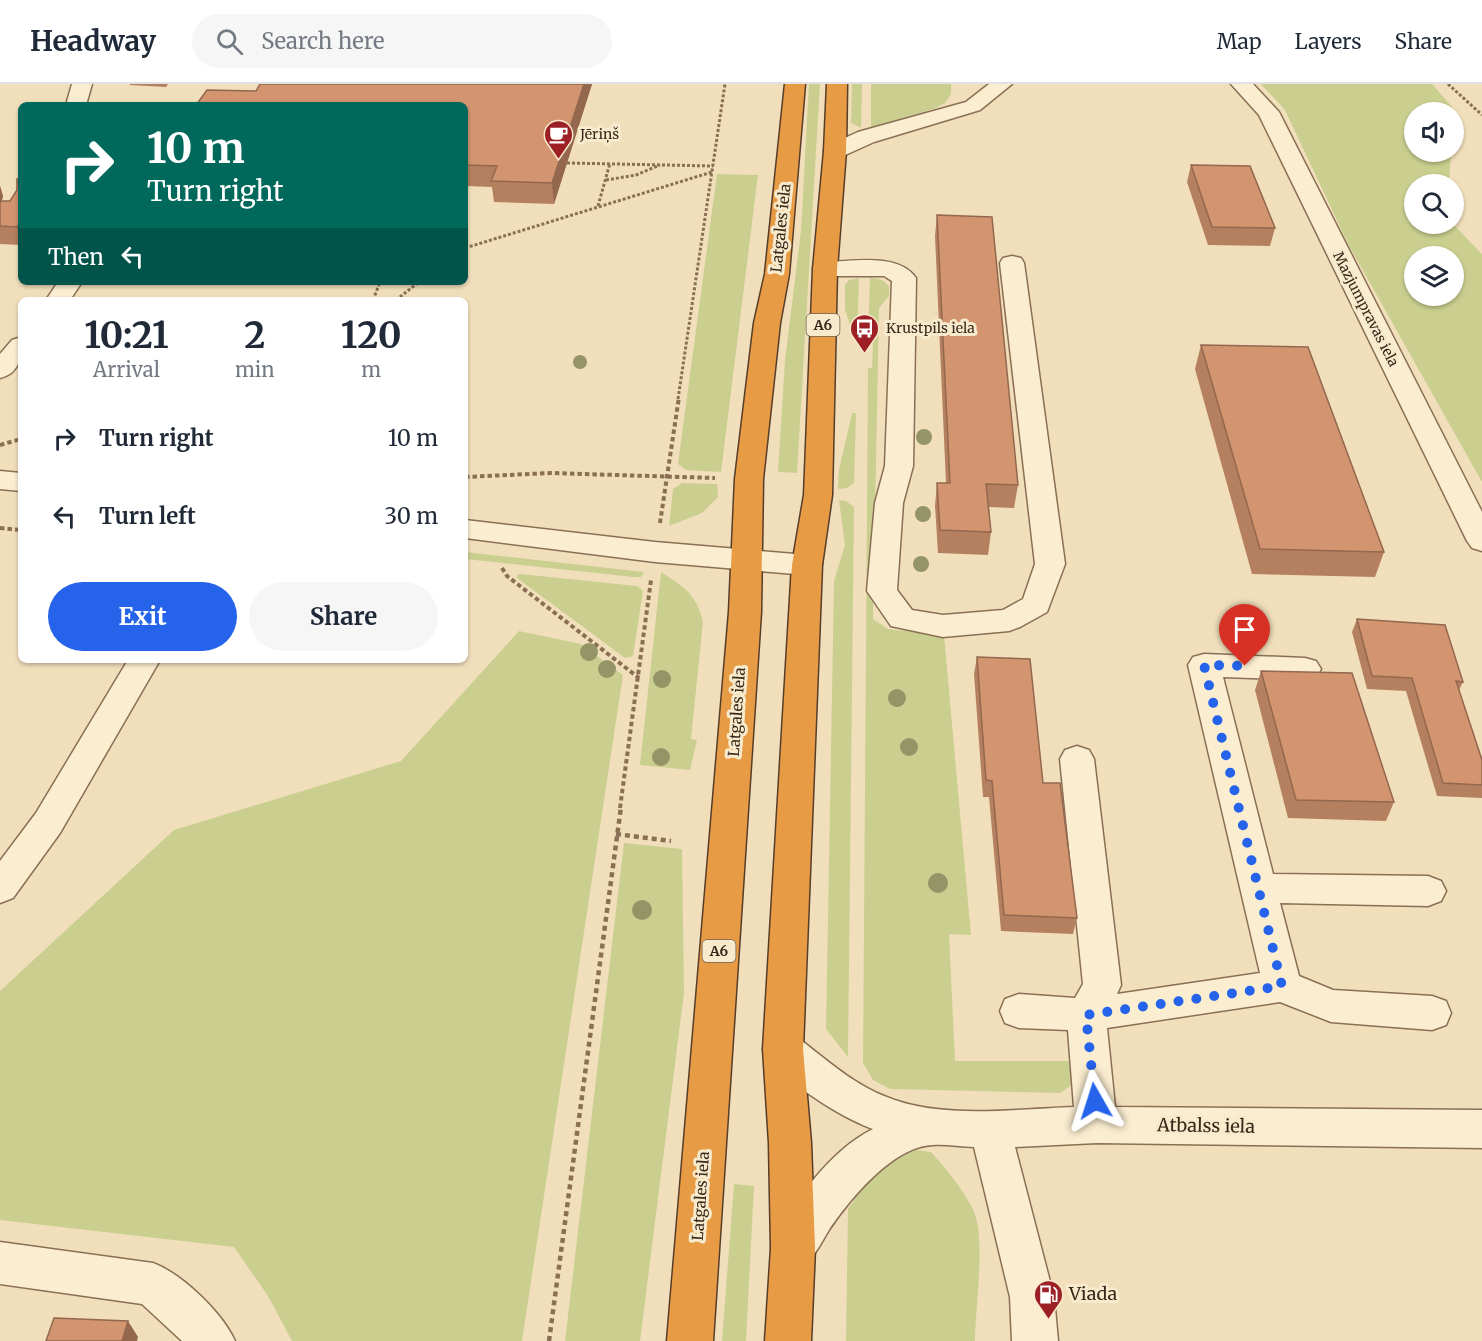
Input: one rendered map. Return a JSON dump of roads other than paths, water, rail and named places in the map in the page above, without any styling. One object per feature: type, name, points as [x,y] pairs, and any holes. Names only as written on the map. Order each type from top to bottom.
[{"type":"highway","name":"Latgales iela","points":[[690,1341],[747,560],[749,478],[767,323],[777,274],[795,84]]},
{"type":"highway","name":"A6","points":[[788,1341],[793,1248],[790,1143],[783,1049],[807,565],[818,495],[825,269],[835,151],[837,84]]},
{"type":"street","points":[[77,102],[82,84]]},
{"type":"street","points":[[835,151],[866,137],[973,106],[1002,84]]},
{"type":"street","name":"Mazjumpravas iela","points":[[1240,84],[1268,112],[1482,541]]},
{"type":"street","points":[[825,269],[889,269],[904,278],[899,466],[889,503],[882,591],[902,619],[943,626],[1009,620],[1036,605],[1050,564],[1012,263]]},
{"type":"street","points":[[0,370],[18,349]]},
{"type":"street","points":[[0,480],[18,482]]},
{"type":"street","points":[[468,529],[655,552],[807,565]]},
{"type":"street","points":[[0,888],[48,822],[142,663]]},
{"type":"street","points":[[1282,986],[1204,665],[1305,669]]},
{"type":"street","points":[[1077,759],[1102,985],[1086,1015],[1096,1125]]},
{"type":"street","points":[[1258,888],[1428,891]]},
{"type":"street","points":[[1019,1011],[1086,1015],[1282,986],[1331,1006],[1432,1013]]},
{"type":"street","name":"Atbalss iela","points":[[783,1049],[829,1085],[880,1114],[931,1126],[990,1128],[1096,1125],[1482,1129]]},
{"type":"street","name":"Atbalss iela","points":[[793,1248],[827,1194],[847,1171],[882,1146],[913,1131],[931,1126]]},
{"type":"street","points":[[990,1128],[1032,1298],[1035,1341]]},
{"type":"street","points":[[0,1263],[153,1284],[212,1341]]},
{"type":"place","name":"Jēriņš","points":[[559,160]]},
{"type":"place","name":"Krustpils iela","points":[[865,354]]},
{"type":"place","name":"Viada","points":[[1048,1320]]}]
